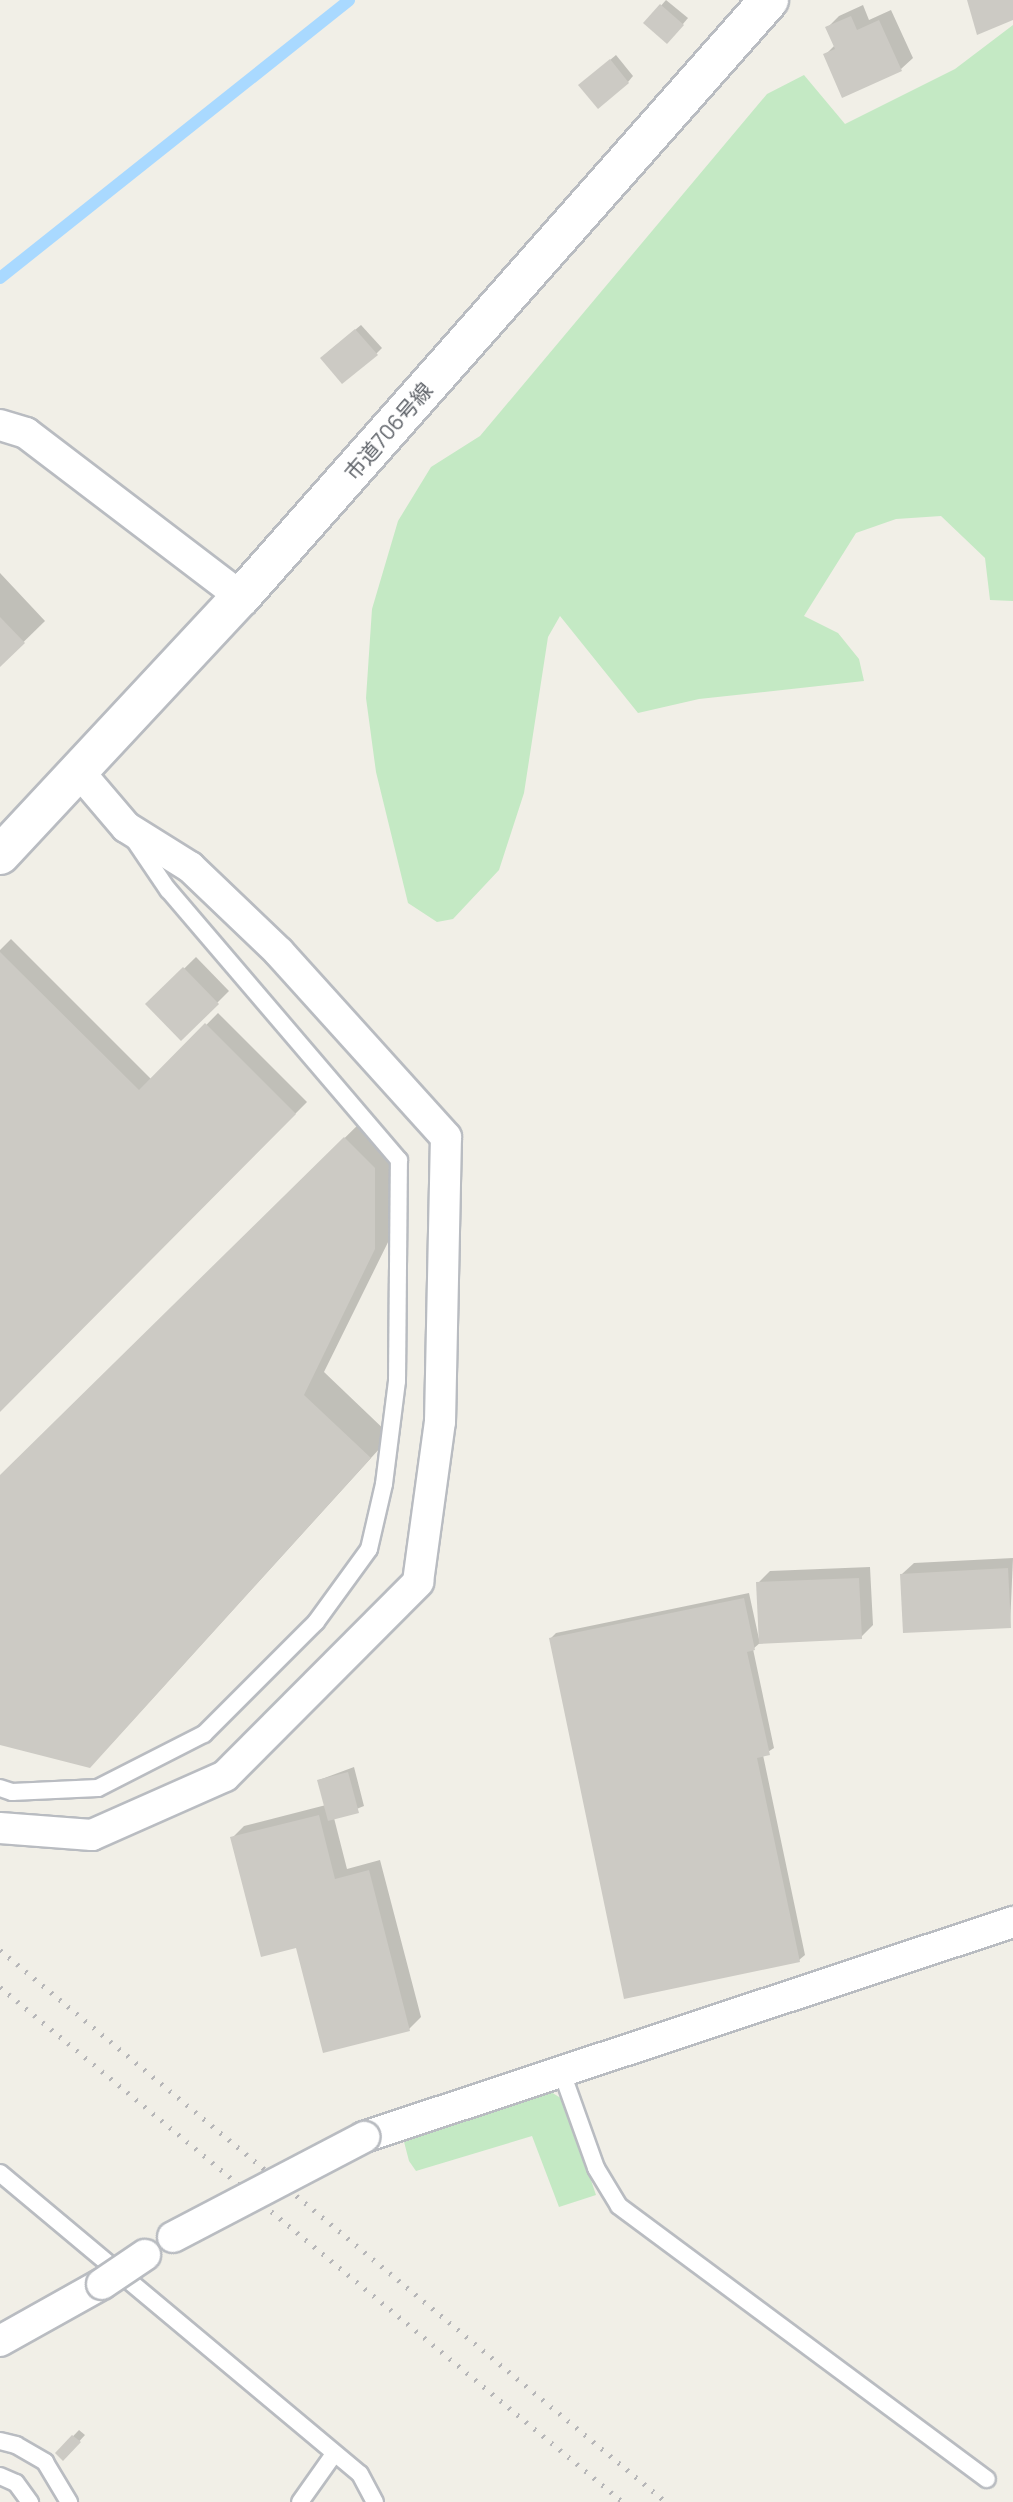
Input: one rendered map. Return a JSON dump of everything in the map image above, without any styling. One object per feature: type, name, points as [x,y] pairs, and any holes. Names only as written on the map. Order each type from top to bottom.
[{"type":"street","name":"市道706号線","points":[[0,855],[80,773],[242,597],[769,0]]},
{"type":"street","points":[[0,425],[26,433],[242,597]]},
{"type":"street","points":[[0,1828],[92,1835],[225,1776],[418,1582],[440,1422],[446,1136],[279,953],[190,867],[126,827],[80,773]]},
{"type":"street","points":[[0,2341],[102,2284],[173,2237],[364,2137],[1013,1922]]},
{"type":"lane","points":[[0,1788],[98,1788],[204,1734],[316,1622],[362,1559],[369,1549],[384,1484],[397,1381],[399,1160],[168,890],[126,827]]},
{"type":"lane","points":[[561,2070],[596,2168],[619,2206],[987,2479]]},
{"type":"lane","points":[[0,2173],[360,2474],[376,2502]]},
{"type":"lane","points":[[0,2441],[16,2445],[45,2462],[69,2502]]},
{"type":"lane","points":[[300,2502],[334,2454]]},
{"type":"lane","points":[[0,2476],[16,2483],[30,2502]]},
{"type":"green space","points":[[1013,25],[1013,601],[990,600],[985,558],[941,516],[896,519],[856,533],[804,616],[838,633],[859,659],[864,681],[699,699],[638,713],[560,616],[548,637],[524,793],[499,870],[453,919],[437,922],[408,903],[376,772],[366,698],[372,609],[398,521],[431,467],[480,436],[767,94],[804,75],[845,124],[955,69]]},
{"type":"green space","points":[[546,2089],[564,2100],[596,2195],[559,2207],[532,2136],[416,2171],[409,2161],[402,2134]]},
{"type":"building","points":[[967,0],[1013,0],[1013,20],[977,35]]},
{"type":"building","points":[[660,4],[684,25],[667,44],[643,23]]},
{"type":"building","points":[[851,16],[857,30],[879,20],[902,71],[842,98],[823,54],[835,49],[825,27]]},
{"type":"building","points":[[610,59],[629,83],[598,109],[578,85]]},
{"type":"building","points":[[355,329],[378,355],[342,384],[320,358]]},
{"type":"building","points":[[0,617],[25,643],[0,667]]},
{"type":"building","points":[[0,952],[139,1090],[205,1023],[296,1114],[0,1412]]},
{"type":"building","points":[[183,967],[219,1004],[181,1041],[145,1004]]},
{"type":"building","points":[[344,1137],[375,1168],[375,1249],[304,1395],[371,1458],[90,1768],[0,1745],[0,1475]]},
{"type":"building","points":[[1008,1568],[1011,1628],[903,1633],[900,1574]]},
{"type":"building","points":[[859,1578],[862,1639],[759,1644],[756,1582]]},
{"type":"building","points":[[744,1598],[755,1650],[747,1652],[770,1755],[757,1758],[800,1962],[624,1999],[549,1638]]},
{"type":"building","points":[[348,1772],[359,1813],[328,1821],[317,1780]]},
{"type":"building","points":[[319,1815],[335,1879],[369,1870],[410,2031],[323,2053],[296,1948],[261,1957],[230,1837]]},
{"type":"building","points":[[72,2435],[81,2442],[63,2461],[55,2453]]},
{"type":"waterway","points":[[0,278],[349,0]]},
{"type":"railway","points":[[0,1950],[666,2502]]},
{"type":"railway","points":[[0,1987],[623,2502]]}]
